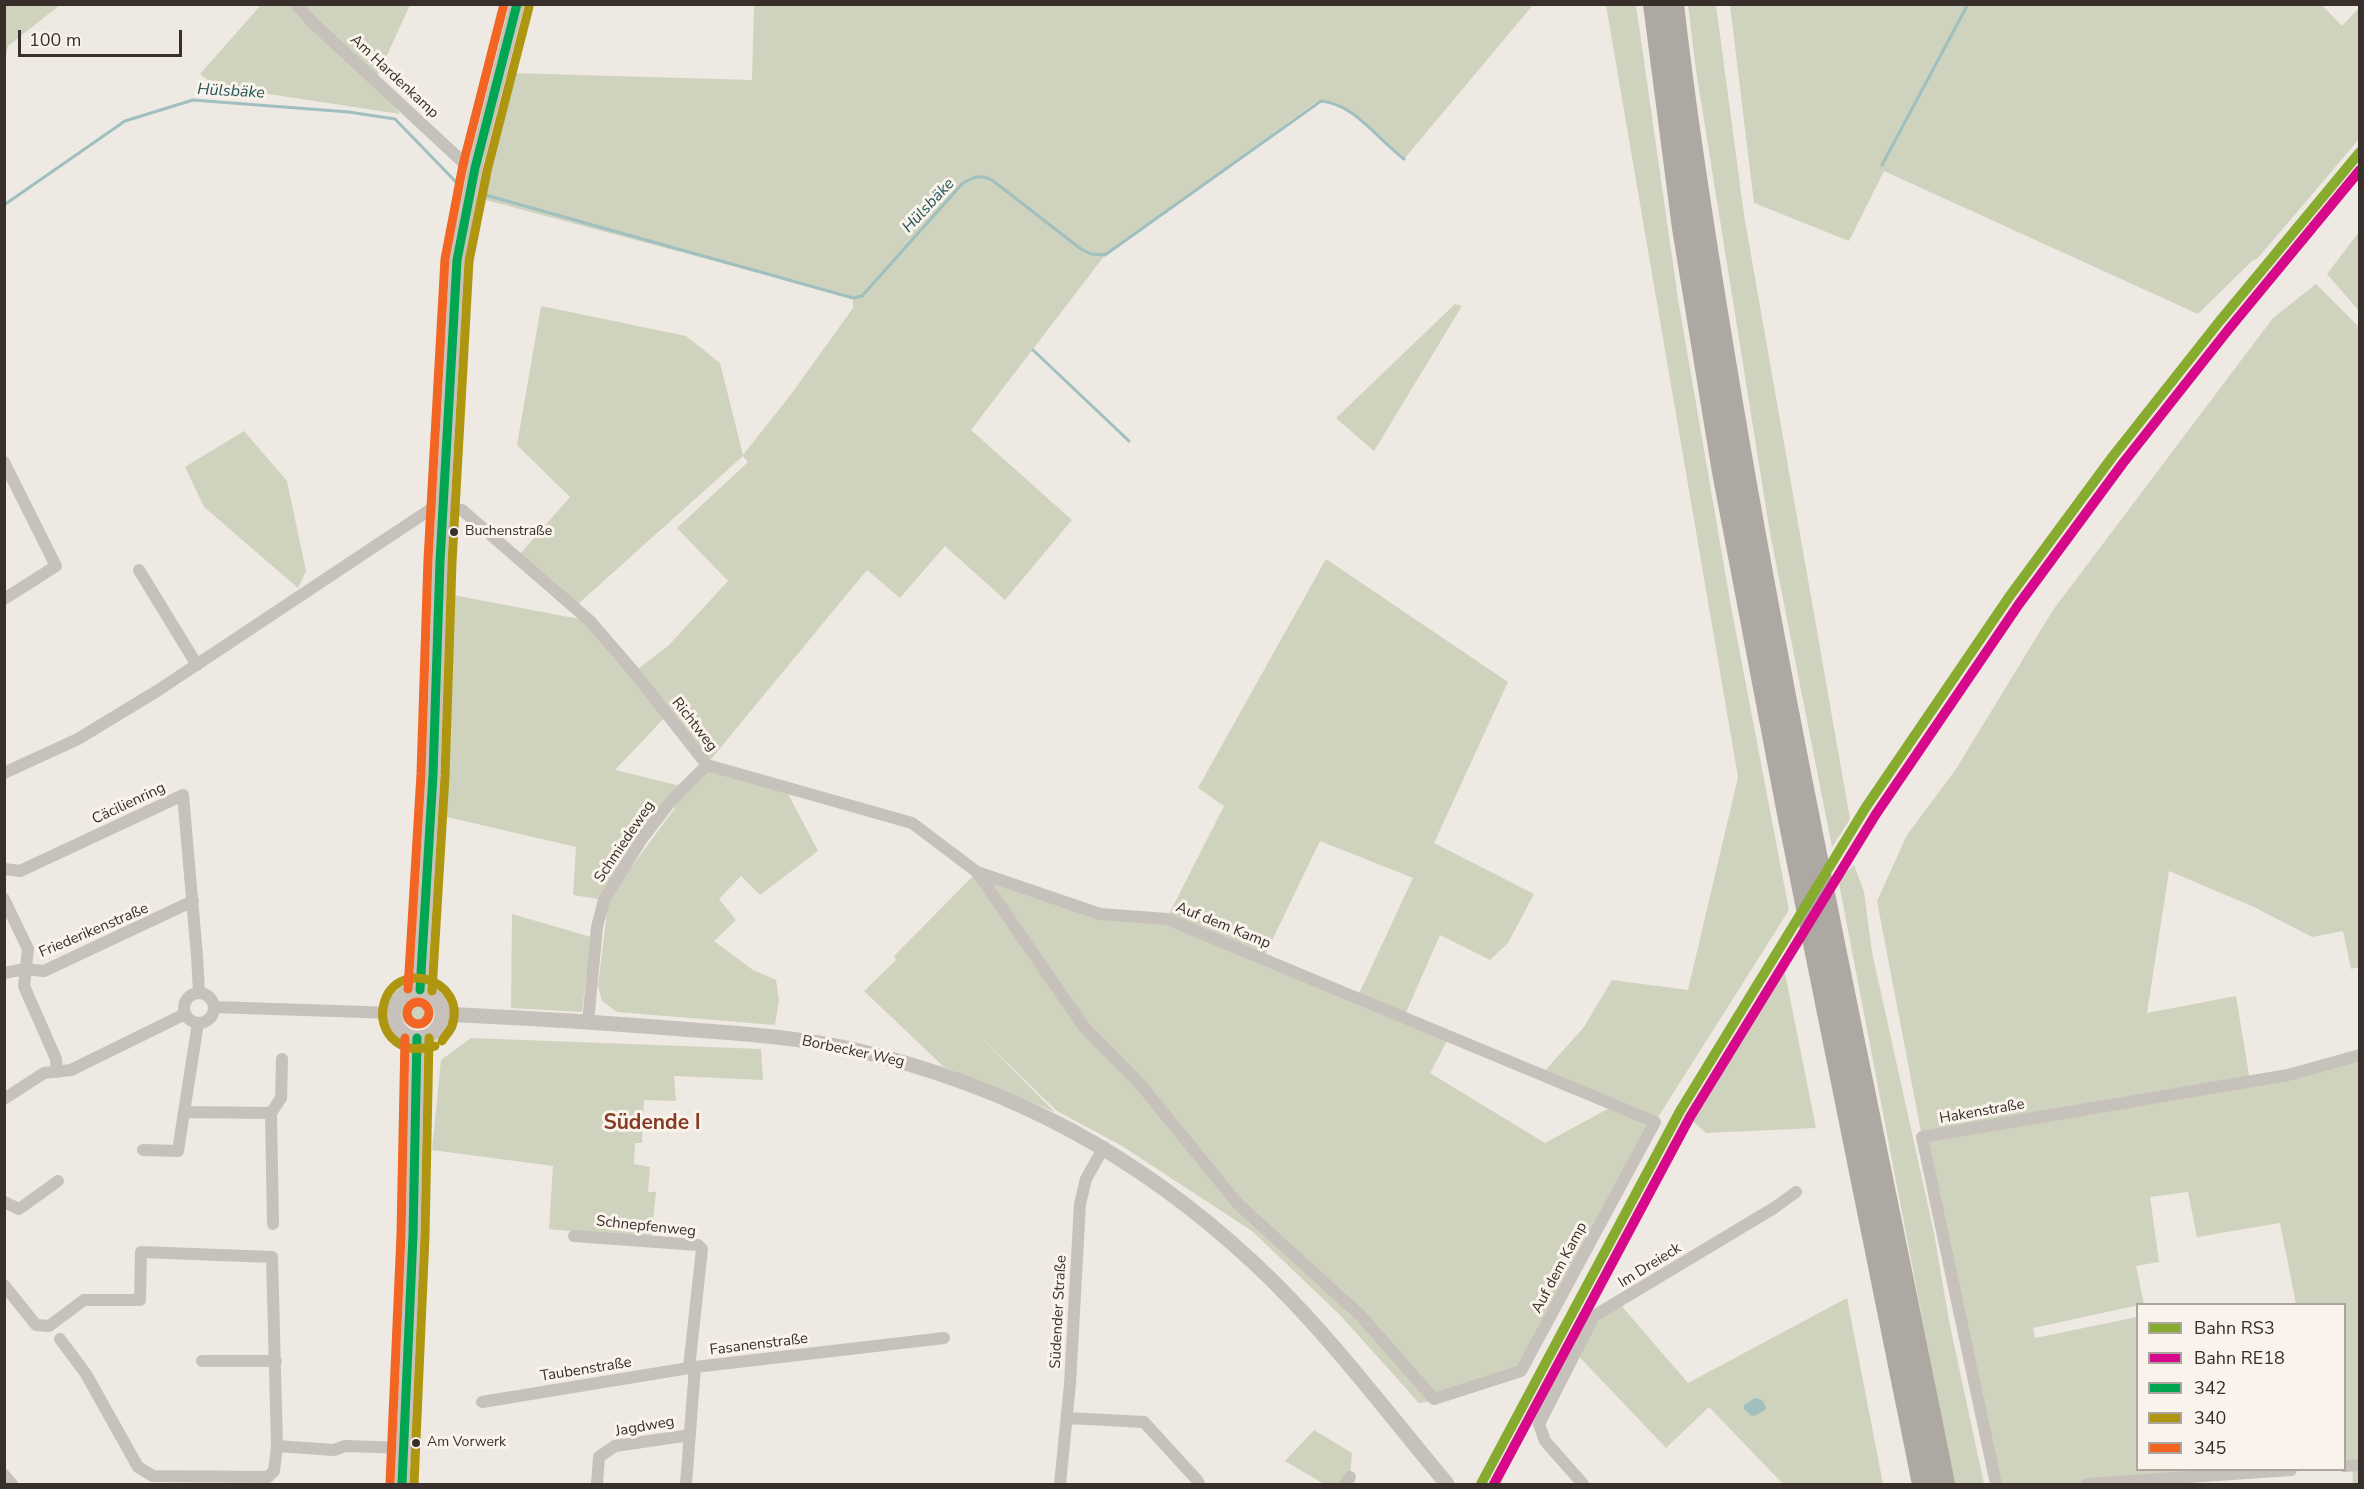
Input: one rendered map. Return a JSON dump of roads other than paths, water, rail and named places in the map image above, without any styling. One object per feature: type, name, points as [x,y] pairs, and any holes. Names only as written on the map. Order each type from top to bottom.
[{"type":"highway","points":[[1654,4],[1683,228],[1723,472],[1799,815],[1830,970],[1923,1485]]},
{"type":"highway","points":[[1672,4],[1703,224],[1799,815]]},
{"type":"highway","points":[[1830,970],[1944,1485]]},
{"type":"street","name":"Am Hardenkamp","points":[[296,4],[312,22],[465,164],[475,168]]},
{"type":"street","points":[[420,990],[433,775],[457,260],[475,168],[517,4]]},
{"type":"street","points":[[4,462],[57,566],[4,599]]},
{"type":"street","points":[[4,773],[78,739],[307,593],[412,520],[434,507],[444,507]]},
{"type":"street","name":"Richtweg","points":[[444,507],[462,510],[590,621],[634,672],[707,765],[912,823],[977,872]]},
{"type":"street","points":[[139,570],[197,665]]},
{"type":"street","name":"Schmiedeweg","points":[[588,1022],[597,927],[604,900],[639,843],[670,802],[707,765]]},
{"type":"street","name":"Cäcilienring","points":[[4,869],[20,871],[183,795],[199,993]]},
{"type":"street","name":"Auf dem Kamp","points":[[977,872],[1100,914],[1167,918],[1655,1122],[1521,1371],[1434,1399],[1360,1315],[1238,1204],[1140,1084],[1084,1027],[977,872]]},
{"type":"street","points":[[4,899],[27,949],[24,986],[56,1059],[57,1071]]},
{"type":"street","name":"Friederikenstraße","points":[[4,973],[25,969],[44,971],[193,901]]},
{"type":"street","points":[[420,990],[437,999],[442,1014],[441,1022],[432,1034],[417,1038],[402,1032],[397,1026],[394,1013],[397,1002],[402,996],[408,992],[420,990]]},
{"type":"street","points":[[199,993],[209,997],[214,1007],[209,1019],[198,1023],[190,1020],[185,1014],[184,1004],[186,1000],[199,993]]},
{"type":"street","points":[[214,1007],[394,1013]]},
{"type":"street","points":[[4,1099],[44,1073],[71,1070],[185,1014]]},
{"type":"street","name":"Borbecker Weg","points":[[442,1014],[588,1022],[783,1038],[854,1050],[941,1074],[990,1092],[1060,1124],[1104,1147],[1148,1176],[1220,1232],[1256,1265],[1324,1336],[1447,1485]]},
{"type":"street","points":[[143,1149],[178,1151],[198,1023]]},
{"type":"street","points":[[402,1485],[413,1235],[417,1038]]},
{"type":"street","name":"Hakenstraße","points":[[1996,1485],[1922,1137],[2288,1075],[2360,1055]]},
{"type":"street","points":[[273,1224],[271,1113],[281,1098],[282,1059]]},
{"type":"street","points":[[184,1112],[271,1113]]},
{"type":"street","name":"Südender Straße","points":[[1060,1485],[1076,1305],[1080,1204],[1086,1179],[1104,1147]]},
{"type":"street","points":[[4,1203],[19,1209],[58,1181]]},
{"type":"street","name":"Im Dreieck","points":[[1583,1485],[1545,1441],[1539,1424],[1594,1316],[1774,1208],[1796,1192]]},
{"type":"street","name":"Schnepfenweg","points":[[574,1236],[698,1245],[702,1249],[692,1368]]},
{"type":"street","points":[[4,1285],[36,1324],[49,1326],[84,1300],[140,1300],[141,1252],[272,1257],[277,1446],[274,1471],[268,1477],[153,1476],[138,1467],[86,1374],[60,1339]]},
{"type":"street","name":"Fasanenstraße","points":[[686,1485],[692,1368],[944,1338]]},
{"type":"street","points":[[202,1361],[276,1361]]},
{"type":"street","name":"Taubenstraße","points":[[482,1402],[692,1368]]},
{"type":"street","points":[[1067,1418],[1144,1422],[1199,1485]]},
{"type":"street","name":"Jagdweg","points":[[597,1485],[599,1457],[615,1446],[690,1435]]},
{"type":"street","points":[[277,1446],[334,1450],[345,1446],[404,1448]]},
{"type":"street","points":[[2087,1485],[2277,1471]]},
{"type":"street","points":[[4,1475],[12,1485]]},
{"type":"water","points":[[1755,1398],[1763,1401],[1766,1409],[1752,1416],[1744,1409],[1744,1405]]},
{"type":"waterway","points":[[1882,165],[1968,4]]},
{"type":"waterway","name":"Hülsbäke","points":[[4,205],[125,121],[193,100],[349,112],[395,119],[457,183]]},
{"type":"waterway","name":"Hülsbäke","points":[[482,194],[853,298],[862,296],[962,184],[977,177],[992,180],[1081,249],[1091,254],[1105,255],[1321,101],[1355,115],[1404,159]]},
{"type":"waterway","points":[[1033,350],[1129,441]]},
{"type":"rail line","name":"RS3","points":[[1481,1484],[1680,1111],[1866,807],[2009,597],[2113,456],[2219,322],[2360,152]]},
{"type":"rail line","name":"RE18","points":[[1494,1484],[1690,1117],[1876,814],[2019,604],[2123,463],[2228,330],[2360,170]]},
{"type":"place","name":"Buchenstraße","points":[[454,532]]},
{"type":"place","name":"Am Vorwerk","points":[[416,1443]]},
{"type":"district","name":"Südende I","points":[[652,1124]]}]
